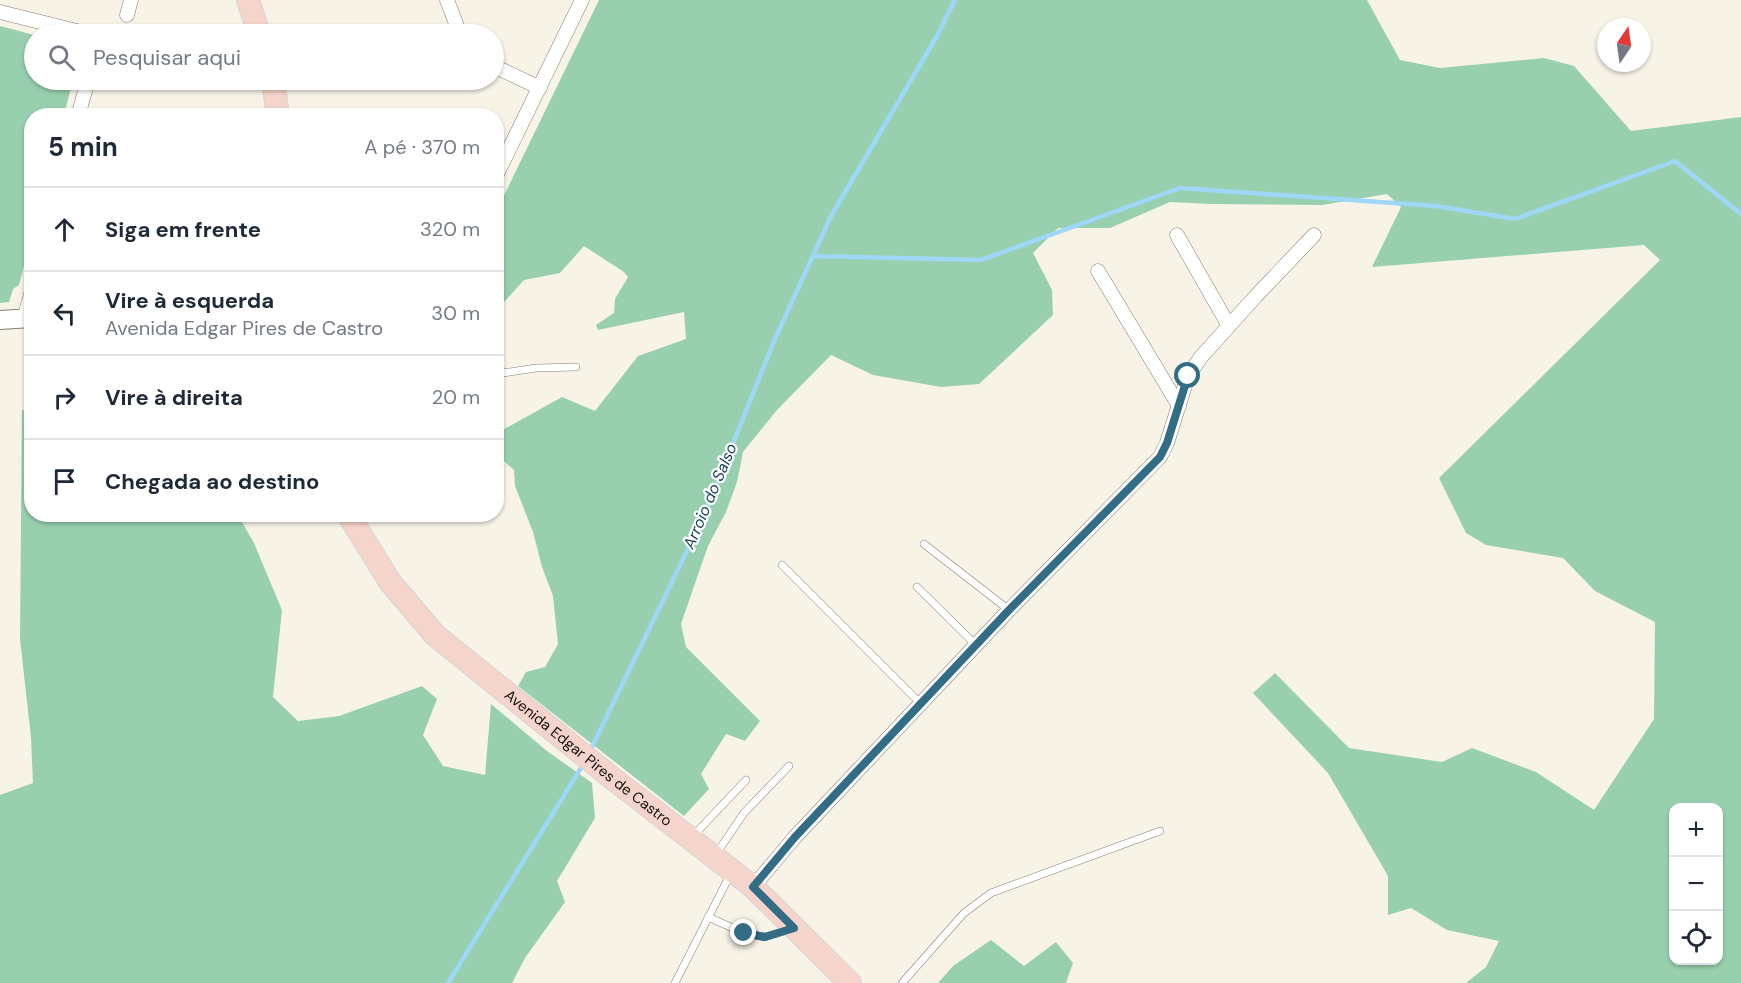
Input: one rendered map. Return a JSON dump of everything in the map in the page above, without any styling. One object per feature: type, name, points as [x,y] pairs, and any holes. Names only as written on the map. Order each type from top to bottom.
[{"type":"main road","points":[[248,0],[256,24]]},
{"type":"main road","points":[[272,90],[276,108]]},
{"type":"main road","name":"Avenida Edgar Pires de Castro","points":[[353,522],[390,582],[435,635],[586,757],[753,887],[850,983]]},
{"type":"street","points":[[127,15],[131,0]]},
{"type":"street","points":[[447,0],[456,24]]},
{"type":"street","points":[[504,160],[582,0]]},
{"type":"street","points":[[0,12],[49,24]]},
{"type":"street","points":[[504,71],[540,88]]},
{"type":"street","points":[[80,108],[85,90]]},
{"type":"street","points":[[1177,235],[1229,326]]},
{"type":"street","points":[[753,887],[795,837],[1009,610],[1160,457],[1167,443],[1188,376],[1201,357],[1314,235]]},
{"type":"street","points":[[1098,271],[1179,406]]},
{"type":"street","points":[[0,320],[24,318]]},
{"type":"lane","points":[[504,373],[536,368],[576,367]]},
{"type":"lane","points":[[924,544],[1009,610]]},
{"type":"lane","points":[[782,566],[921,704]]},
{"type":"lane","points":[[917,587],[976,645]]},
{"type":"lane","points":[[675,983],[708,916],[723,864],[722,843],[744,813],[789,766]]},
{"type":"lane","points":[[690,839],[746,780]]},
{"type":"lane","points":[[902,983],[964,913],[991,894],[1160,831]]},
{"type":"lane","points":[[708,916],[744,933],[765,937],[794,928]]},
{"type":"green space","points":[[599,0],[1367,0],[1400,60],[1440,68],[1544,58],[1574,66],[1631,131],[1741,117],[1741,983],[1466,983],[1486,967],[1499,941],[1447,930],[1411,908],[1388,915],[1388,876],[1328,773],[1253,693],[1275,673],[1349,748],[1442,762],[1472,748],[1536,772],[1594,810],[1654,719],[1655,622],[1595,591],[1563,558],[1486,545],[1466,533],[1439,478],[1660,260],[1644,245],[1372,267],[1401,207],[1387,194],[1322,205],[1170,202],[1110,228],[1058,228],[1033,253],[1052,290],[1053,315],[979,384],[941,387],[873,375],[831,355],[777,410],[743,452],[737,482],[726,512],[708,546],[681,624],[686,647],[760,721],[745,741],[726,734],[701,774],[709,789],[684,816],[518,686],[526,672],[545,667],[558,644],[553,596],[542,567],[533,532],[515,486],[514,470],[504,461],[504,429],[562,397],[595,411],[638,356],[686,339],[684,312],[598,330],[596,325],[614,313],[615,299],[628,277],[584,246],[560,273],[524,280],[504,302],[504,196]]},
{"type":"green space","points":[[0,26],[24,32],[24,90],[70,90],[66,108],[24,108],[24,265],[19,285],[13,289],[9,302],[0,303]]},
{"type":"green space","points":[[22,410],[24,410],[24,522],[242,522],[254,543],[282,610],[273,697],[298,721],[339,716],[422,686],[437,699],[423,735],[443,766],[485,775],[491,704],[547,751],[592,783],[595,818],[557,881],[565,902],[525,958],[512,983],[0,983],[0,795],[33,783],[31,738],[20,639]]},
{"type":"green space","points":[[991,940],[1024,966],[1056,942],[1073,963],[1066,983],[938,983],[953,966]]},
{"type":"waterway","name":"Arroio do Salso","points":[[590,751],[702,520],[775,339],[831,216],[937,36],[955,0]]},
{"type":"waterway","points":[[814,256],[981,260],[1180,188],[1436,206],[1515,219],[1675,161],[1741,214]]},
{"type":"waterway","name":"Arroio do Salso","points":[[448,983],[584,763]]},
{"type":"route","points":[[744,933],[765,937],[794,928],[753,887],[795,837],[1009,610],[1160,457],[1167,443],[1188,376]]}]
